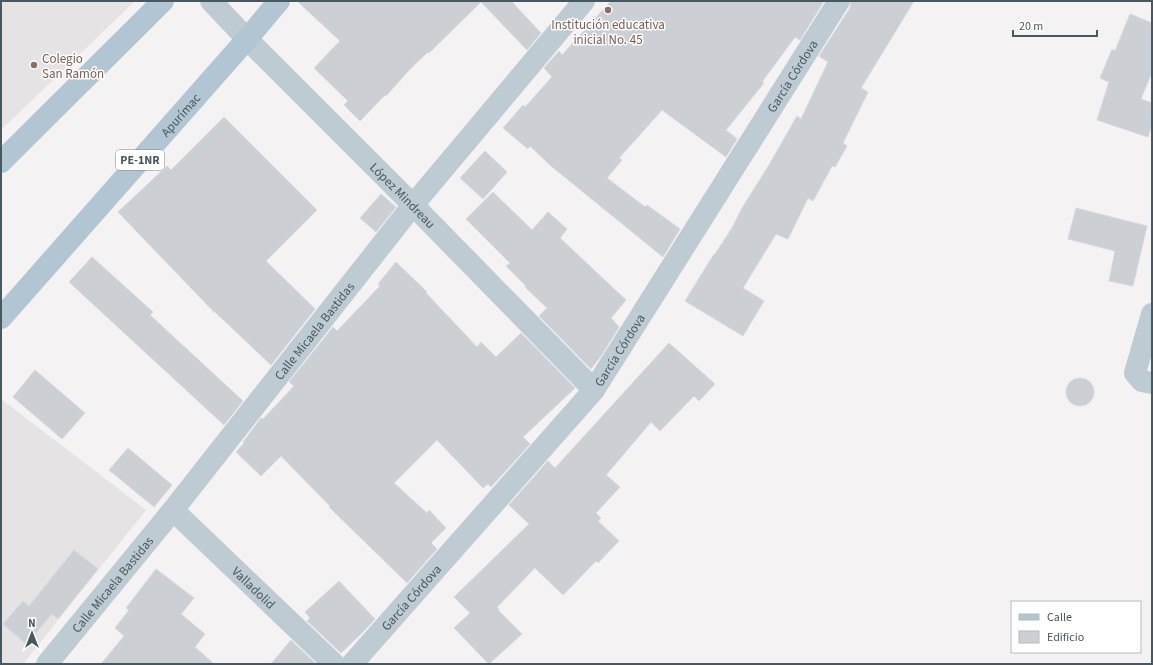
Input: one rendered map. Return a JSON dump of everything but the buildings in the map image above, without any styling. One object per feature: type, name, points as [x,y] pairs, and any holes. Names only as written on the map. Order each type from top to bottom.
[{"type":"main road","points":[[1,162],[163,1]]},
{"type":"main road","name":"Apurímac","points":[[1,318],[247,39],[278,1]]},
{"type":"street","name":"López Mindreau","points":[[211,1],[594,390]]},
{"type":"street","name":"Calle Micaela Bastidas","points":[[47,664],[173,510],[413,205],[584,1]]},
{"type":"street","name":"García Córdova","points":[[352,664],[594,390],[838,1]]},
{"type":"street","points":[[1143,378],[1152,314]]},
{"type":"street","name":"Valladolid","points":[[173,510],[334,664]]},
{"type":"shaded area","name":"Colegio San Ramón","points":[[1,1],[135,1],[1,130]]},
{"type":"shaded area","points":[[1,399],[146,510],[23,664],[1,664]]},
{"type":"place","name":"Institución educativa inicial No. 45","points":[[608,10]]},
{"type":"place","name":"Colegio San Ramón","points":[[34,65]]}]
